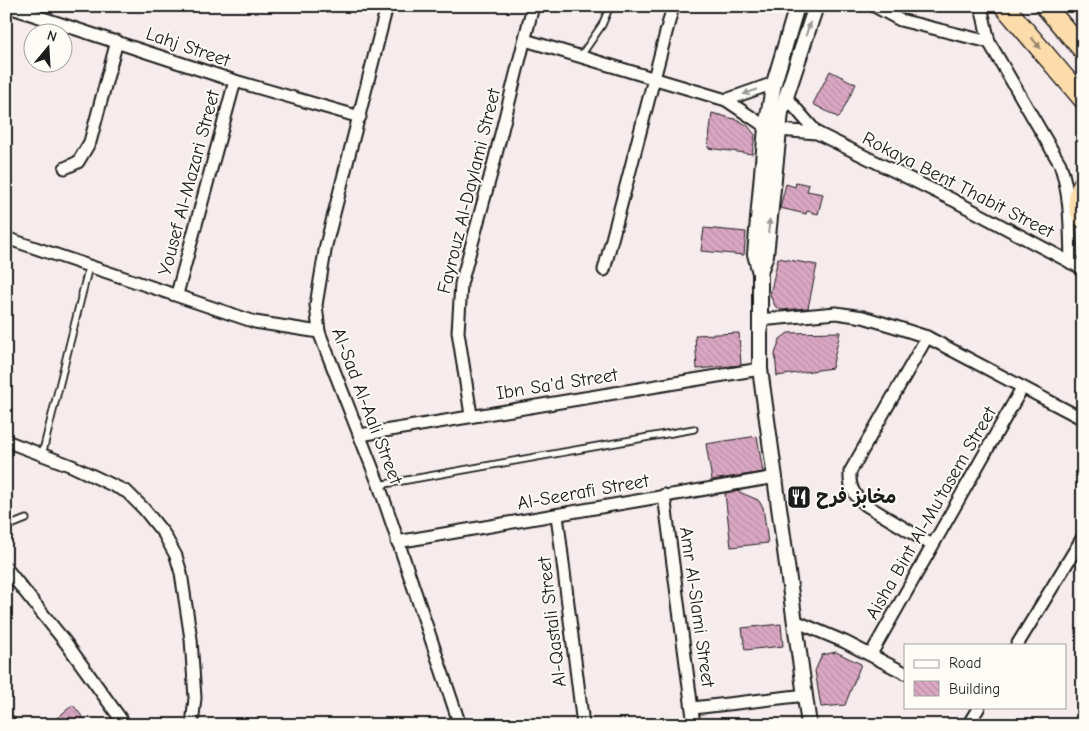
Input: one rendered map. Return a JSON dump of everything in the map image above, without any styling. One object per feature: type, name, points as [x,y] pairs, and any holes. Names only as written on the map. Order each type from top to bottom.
[{"type":"highway","points":[[1004,6],[1083,99]]},
{"type":"highway","points":[[1045,6],[1083,50]]},
{"type":"highway","points":[[1083,185],[1079,194],[1078,205],[1083,218]]},
{"type":"street","name":"Lahj Street","points":[[6,6],[235,81],[360,116]]},
{"type":"street","name":"Al-Sad Al-Aali Street","points":[[387,6],[319,279],[316,305],[320,332],[379,485],[460,725]]},
{"type":"street","name":"Fayrouz Al-Daylami Street","points":[[471,415],[458,332],[460,284],[533,6]]},
{"type":"street","points":[[604,270],[674,6]]},
{"type":"street","points":[[798,6],[774,83],[772,129],[755,254],[760,273],[760,369],[809,725]]},
{"type":"street","points":[[772,129],[816,6]]},
{"type":"street","points":[[874,6],[900,20],[989,42]]},
{"type":"street","points":[[982,7],[989,42],[1060,164],[1067,182],[1071,262]]},
{"type":"street","points":[[525,40],[726,100],[772,129]]},
{"type":"street","points":[[65,168],[78,162],[90,142],[117,41]]},
{"type":"street","name":"Yousef Al-Mazari Street","points":[[177,294],[235,81]]},
{"type":"street","points":[[726,100],[774,83]]},
{"type":"street","name":"Rokaya Bent Thabit Street","points":[[785,96],[817,133]]},
{"type":"street","name":"Rokaya Bent Thabit Street","points":[[772,129],[817,133],[953,200],[1083,269]]},
{"type":"street","points":[[6,238],[177,294],[255,322],[320,332]]},
{"type":"street","points":[[759,320],[836,313],[863,317],[927,337],[1083,419]]},
{"type":"street","points":[[927,337],[850,472],[850,482],[857,498],[866,505],[932,545]]},
{"type":"street","name":"Ibn Sa'd Street","points":[[360,435],[471,415],[760,369]]},
{"type":"street","name":"Aisha Bint Al-Mu'tasem Street","points":[[871,654],[1022,388]]},
{"type":"street","points":[[6,441],[108,481],[127,492],[168,541],[181,573],[192,639],[195,698],[192,725]]},
{"type":"street","name":"Al-Seerafi Street","points":[[397,542],[776,477]]},
{"type":"street","name":"Amr Al-Slami Street","points":[[664,495],[694,725]]},
{"type":"street","name":"Al-Qastali Street","points":[[557,515],[582,725]]},
{"type":"street","points":[[1018,644],[1083,537]]},
{"type":"street","points":[[6,568],[66,644],[125,725]]},
{"type":"street","points":[[795,621],[871,654],[904,672]]},
{"type":"street","points":[[693,708],[806,695]]},
{"type":"street","points":[[968,725],[974,709]]},
{"type":"lane","points":[[580,57],[602,25],[610,6]]},
{"type":"lane","points":[[42,455],[89,266]]},
{"type":"lane","points":[[379,485],[694,430]]},
{"type":"lane","points":[[6,527],[26,519]]},
{"type":"building","points":[[830,71],[856,84],[839,118],[813,104]]},
{"type":"building","points":[[712,113],[738,120],[748,126],[755,135],[752,154],[708,148]]},
{"type":"building","points":[[796,182],[809,185],[807,191],[823,194],[818,214],[807,211],[806,214],[780,208],[786,184],[795,187]]},
{"type":"building","points":[[704,228],[746,232],[744,255],[701,251]]},
{"type":"building","points":[[778,258],[817,265],[808,308],[781,310],[775,306],[770,295]]},
{"type":"building","points":[[840,332],[832,368],[777,376],[775,354],[780,339],[788,333]]},
{"type":"building","points":[[739,333],[741,365],[697,369],[695,335]]},
{"type":"building","points":[[757,436],[763,472],[712,480],[706,444]]},
{"type":"building","points":[[737,491],[758,500],[763,507],[768,543],[731,547],[725,493]]},
{"type":"building","points":[[781,624],[783,646],[745,650],[742,628]]},
{"type":"building","points":[[836,652],[861,664],[845,705],[821,707],[815,671],[822,655]]},
{"type":"building","points":[[73,705],[89,725],[48,725]]},
{"type":"place","name":"مخابز فرح","points":[[799,497]]}]
